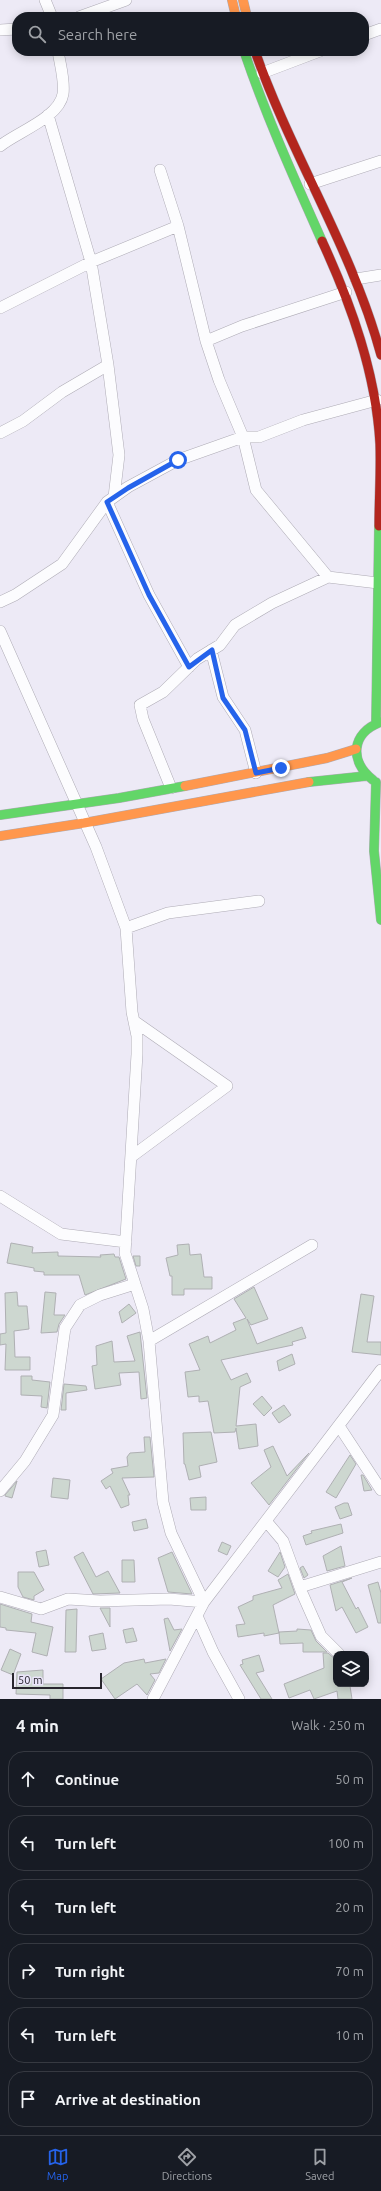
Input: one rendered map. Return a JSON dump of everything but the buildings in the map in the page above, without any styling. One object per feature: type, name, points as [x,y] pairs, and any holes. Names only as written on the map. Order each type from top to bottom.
[{"type":"street","points":[[45,0],[50,12]]},
{"type":"street","points":[[93,12],[126,0]]},
{"type":"street","points":[[232,0],[235,12]]},
{"type":"street","points":[[243,0],[246,12]]},
{"type":"street","points":[[0,30],[12,29]]},
{"type":"street","points":[[369,33],[381,29]]},
{"type":"street","points":[[0,146],[48,115],[59,104],[63,94],[59,56]]},
{"type":"street","points":[[246,56],[262,103],[346,292],[361,337],[376,400],[380,444],[378,723],[362,733],[356,749],[358,764],[366,776]]},
{"type":"street","points":[[257,56],[262,72],[310,184],[356,279],[381,355]]},
{"type":"street","points":[[262,72],[306,56]]},
{"type":"street","points":[[48,115],[92,262],[108,365],[119,455],[110,500],[149,595],[189,667]]},
{"type":"street","points":[[310,184],[381,161]]},
{"type":"street","points":[[160,170],[178,226],[206,341],[219,380],[243,437],[256,490],[328,577]]},
{"type":"street","points":[[0,308],[92,262],[178,226]]},
{"type":"street","points":[[356,279],[381,275]]},
{"type":"street","points":[[206,341],[242,326],[346,292]]},
{"type":"street","points":[[0,433],[23,421],[62,392],[108,365]]},
{"type":"street","points":[[0,602],[15,595],[62,564],[110,500],[178,460],[243,437],[259,437],[304,420],[376,400]]},
{"type":"street","points":[[171,788],[143,719],[140,705],[163,692],[189,667],[220,645],[235,625],[272,603],[328,577],[378,583]]},
{"type":"street","points":[[0,632],[96,847],[126,928],[134,1020],[137,1036],[126,1253],[143,1309],[149,1341],[163,1502],[171,1533],[204,1602]]},
{"type":"street","points":[[212,650],[223,698],[245,730],[256,773]]},
{"type":"street","points":[[0,815],[119,798],[256,773],[327,758],[356,749]]},
{"type":"street","points":[[0,836],[84,823],[322,780],[366,776],[379,782],[373,815],[373,873],[381,920]]},
{"type":"street","points":[[126,928],[168,913],[260,901]]},
{"type":"street","points":[[131,1157],[227,1086],[134,1020]]},
{"type":"street","points":[[0,1196],[61,1234],[126,1242]]},
{"type":"street","points":[[149,1341],[312,1245]]},
{"type":"street","points":[[0,1491],[25,1460],[53,1416],[65,1328],[80,1305],[100,1295],[135,1284]]},
{"type":"street","points":[[153,1699],[204,1602],[381,1370]]},
{"type":"street","points":[[338,1426],[381,1490]]},
{"type":"street","points":[[266,1521],[283,1541],[300,1587],[321,1636],[336,1651]]},
{"type":"street","points":[[300,1587],[381,1562]]},
{"type":"street","points":[[0,1597],[41,1609],[68,1599],[100,1601],[169,1599],[204,1602]]},
{"type":"street","points":[[197,1616],[213,1652],[239,1699]]},
{"type":"traffic: fast","points":[[246,56],[271,123],[322,241]]},
{"type":"traffic: fast","points":[[376,723],[379,526]]},
{"type":"traffic: fast","points":[[373,780],[365,773],[360,764],[357,756],[357,748],[359,740],[364,733],[371,727],[381,722]]},
{"type":"traffic: fast","points":[[309,782],[366,776]]},
{"type":"traffic: fast","points":[[376,782],[374,851],[381,920]]},
{"type":"traffic: fast","points":[[0,815],[119,798],[185,786]]},
{"type":"traffic: slow","points":[[232,0],[235,12]]},
{"type":"traffic: slow","points":[[243,0],[246,12]]},
{"type":"traffic: slow","points":[[185,786],[327,758],[356,749]]},
{"type":"traffic: slow","points":[[0,836],[84,823],[309,782]]},
{"type":"traffic: jam","points":[[257,56],[286,127],[354,277],[369,315],[381,355]]},
{"type":"traffic: jam","points":[[322,241],[343,289],[368,365],[378,417],[380,444],[379,526]]},
{"type":"route","points":[[178,460],[128,488],[107,502],[149,595],[189,667],[197,659],[212,650],[223,698],[245,730],[256,773],[281,768]]}]
